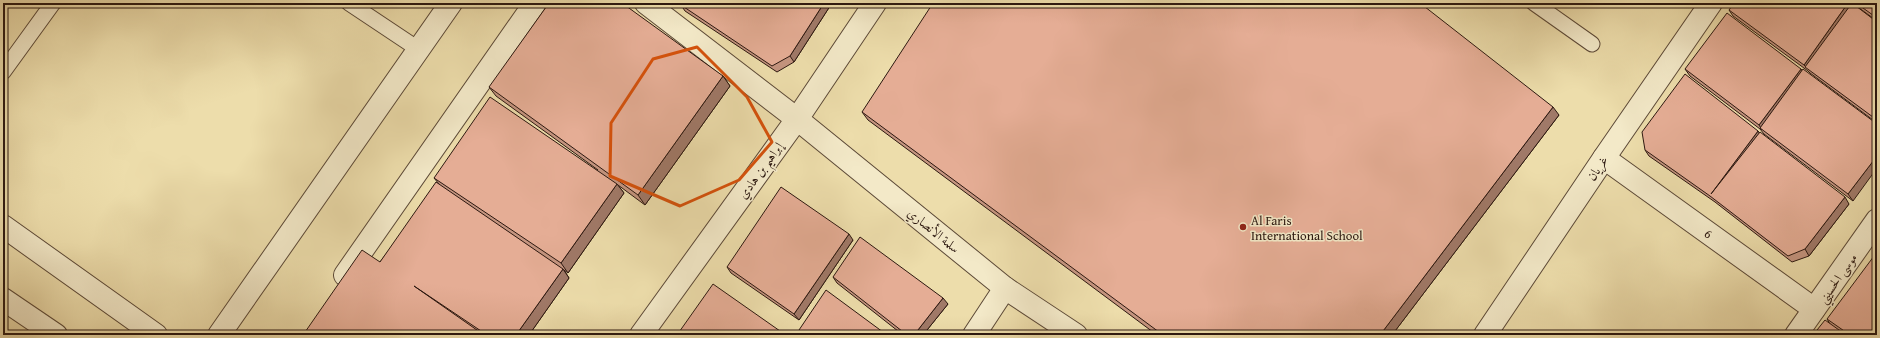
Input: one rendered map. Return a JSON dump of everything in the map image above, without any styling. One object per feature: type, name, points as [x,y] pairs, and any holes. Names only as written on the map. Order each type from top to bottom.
[{"type":"street","points":[[219,335],[451,3]]},
{"type":"street","points":[[334,289],[534,3]]},
{"type":"street","name":"سلمة الأنصاري","points":[[646,3],[797,119],[1005,288],[1076,335]]},
{"type":"street","name":"إبراهيم بن هادي","points":[[641,335],[797,119],[875,3]]},
{"type":"street","name":"غريان","points":[[1485,335],[1707,4]]},
{"type":"street","name":"6","points":[[1604,158],[1814,309]]},
{"type":"street","name":"موسى الحسيني","points":[[1796,335],[1877,220]]},
{"type":"street","points":[[3,226],[156,335]]},
{"type":"street","points":[[974,335],[1005,288]]},
{"type":"street","points":[[3,299],[56,335]]},
{"type":"lane","points":[[3,72],[53,3]]},
{"type":"lane","points":[[349,3],[418,49]]},
{"type":"lane","points":[[1534,3],[1592,44]]},
{"type":"highlighted area","points":[[697,47],[747,97],[772,142],[739,180],[680,206],[610,176],[611,123],[653,59]]},
{"type":"building","points":[[549,3],[622,3],[723,76],[638,195],[489,87]]},
{"type":"building","points":[[682,3],[824,3],[790,56],[772,66],[681,5]]},
{"type":"building","name":"Al Faris International School","points":[[933,3],[1420,3],[1553,107],[1380,335],[1163,335],[862,112]]},
{"type":"building","points":[[1734,3],[1848,3],[1804,65],[1729,10]]},
{"type":"building","points":[[1852,3],[1877,22],[1877,120],[1805,67]]},
{"type":"building","points":[[1856,3],[1877,3],[1877,18]]},
{"type":"building","points":[[1727,13],[1801,69],[1759,125],[1685,69]]},
{"type":"building","points":[[1803,69],[1877,124],[1877,156],[1848,194],[1760,128]]},
{"type":"building","points":[[1685,74],[1758,131],[1711,194],[1760,132],[1845,197],[1805,249],[1788,256],[1710,196],[1645,150],[1642,132]]},
{"type":"building","points":[[490,97],[617,184],[561,263],[434,178]]},
{"type":"building","points":[[436,182],[563,269],[516,335],[487,335],[414,286],[484,335],[303,335],[362,250],[380,262]]},
{"type":"building","points":[[781,187],[849,234],[794,314],[727,267]]},
{"type":"building","points":[[860,237],[943,298],[914,335],[907,335],[833,277]]},
{"type":"building","points":[[1877,252],[1877,335],[1850,335],[1827,319]]},
{"type":"building","points":[[713,284],[780,331],[777,335],[677,335]]},
{"type":"building","points":[[826,290],[887,335],[805,335],[799,330]]},
{"type":"building","points":[[1825,320],[1846,335],[1813,335]]},
{"type":"place","name":"Al Faris International School","points":[[1243,227]]}]
